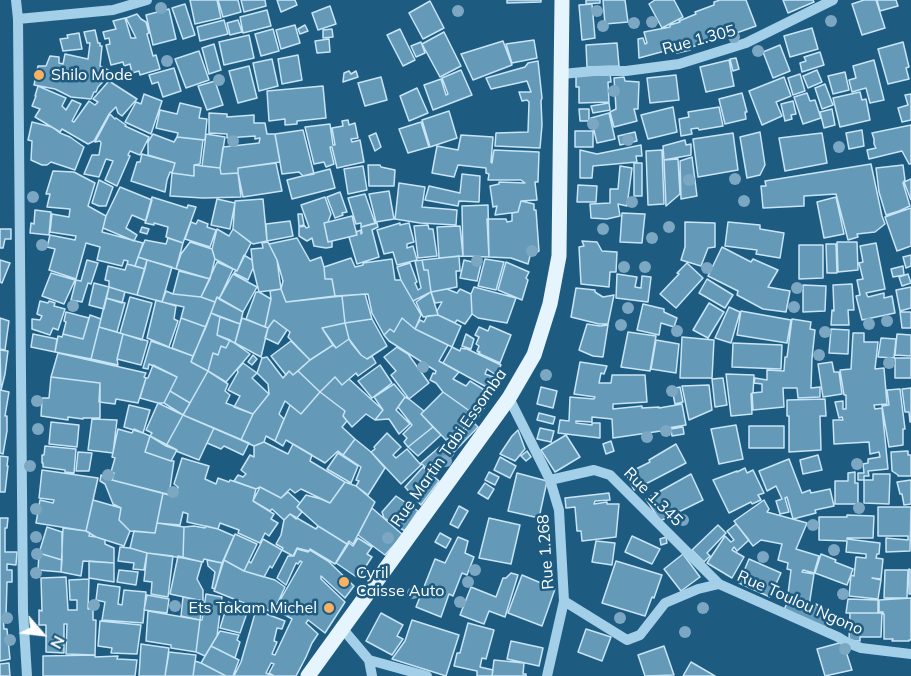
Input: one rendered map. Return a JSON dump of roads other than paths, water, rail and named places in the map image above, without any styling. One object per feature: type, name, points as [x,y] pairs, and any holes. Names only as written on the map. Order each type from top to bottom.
[{"type":"main road","name":"Rue Martin Tabi Essomba","points":[[308,676],[509,398],[534,355],[550,304],[559,256],[562,0]]},
{"type":"street","points":[[16,0],[23,610],[27,676]]},
{"type":"street","points":[[18,19],[113,10],[147,0]]},
{"type":"street","name":"Rue 1.305","points":[[562,74],[626,71],[679,64],[746,43],[833,0]]},
{"type":"street","name":"Rue 1.268","points":[[509,398],[550,480],[559,510],[564,601],[547,676]]},
{"type":"street","name":"Rue 1.345","points":[[550,480],[594,470],[610,475],[719,584]]},
{"type":"street","name":"Rue Toulou Ngono","points":[[564,601],[627,640],[640,635],[665,603],[698,589],[719,584],[861,648],[911,654]]},
{"type":"street","points":[[342,628],[369,660],[372,676]]},
{"type":"street","points":[[369,660],[428,676]]},
{"type":"place","name":"Shilo Mode","points":[[39,75]]},
{"type":"place","name":"Cyril Caisse Auto","points":[[344,582]]},
{"type":"place","name":"Ets Takam Michel","points":[[329,608]]}]
